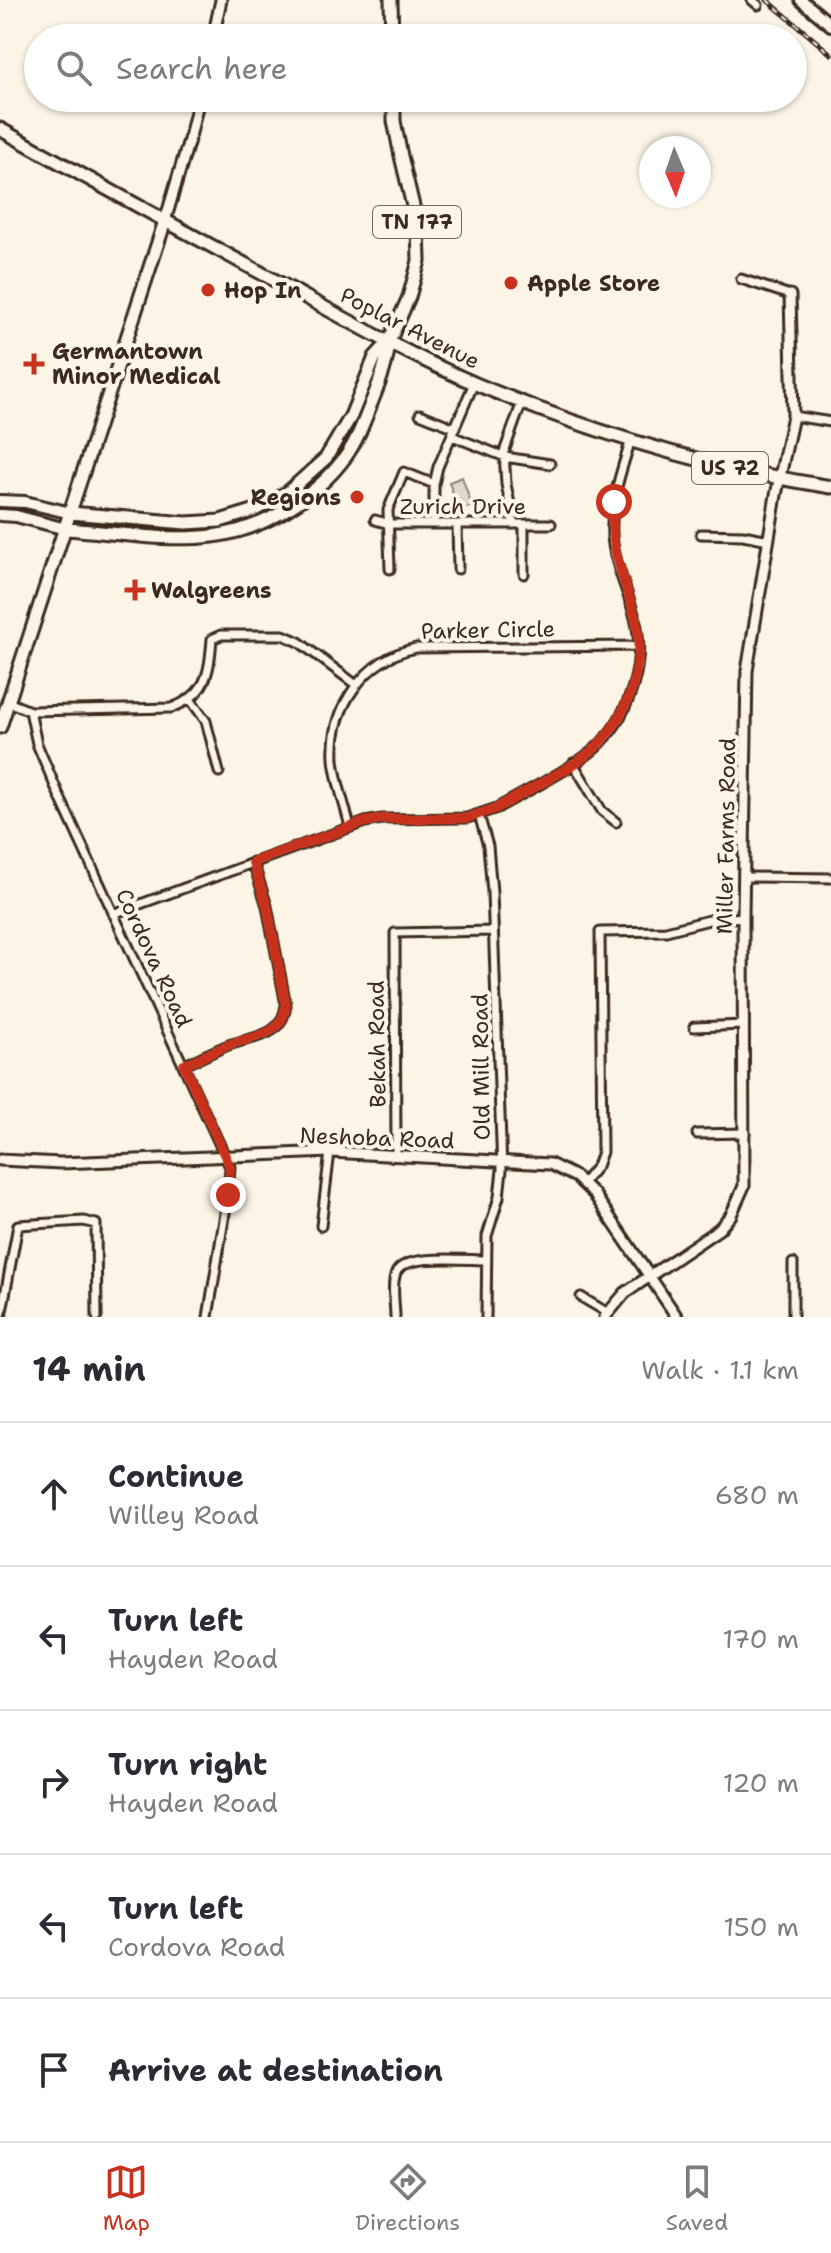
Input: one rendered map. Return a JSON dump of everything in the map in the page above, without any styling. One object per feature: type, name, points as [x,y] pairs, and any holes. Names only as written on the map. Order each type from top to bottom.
[{"type":"main road","points":[[391,0],[392,24]]},
{"type":"main road","points":[[801,0],[831,25]]},
{"type":"main road","name":"TN 177","points":[[389,342],[416,277],[420,250],[394,112]]},
{"type":"main road","name":"Poplar Avenue","points":[[0,129],[389,342],[474,383],[631,440],[706,462],[781,480],[831,487]]},
{"type":"main road","points":[[0,727],[165,221]]},
{"type":"main road","points":[[0,501],[25,502],[71,513],[126,519],[208,523],[253,511],[303,481],[326,458],[351,416],[375,357],[389,342]]},
{"type":"main road","points":[[0,515],[66,529],[173,536],[215,536],[257,523],[293,505],[324,480],[346,455],[363,425],[387,362],[389,342]]},
{"type":"street","points":[[216,24],[221,0]]},
{"type":"street","points":[[165,221],[196,112]]},
{"type":"street","points":[[741,279],[790,295]]},
{"type":"street","name":"Miller Farms Road","points":[[606,1315],[625,1293],[706,1240],[731,1215],[744,1186],[743,917],[747,671],[793,416],[790,295]]},
{"type":"street","points":[[434,524],[434,484],[442,457],[474,383]]},
{"type":"street","points":[[514,524],[506,484],[505,457],[522,402]]},
{"type":"street","points":[[420,414],[505,457],[550,464]]},
{"type":"street","points":[[793,416],[831,422]]},
{"type":"street","points":[[113,914],[350,827],[382,819],[479,815],[497,808],[600,744],[624,708],[635,679],[638,646],[635,619],[614,553],[612,533],[613,506],[631,440]]},
{"type":"street","points":[[390,569],[388,510],[404,472],[434,484]]},
{"type":"street","name":"Zurich Drive","points":[[375,520],[390,524],[551,524]]},
{"type":"street","points":[[457,524],[458,569]]},
{"type":"street","points":[[524,524],[524,574]]},
{"type":"street","points":[[701,534],[743,535],[769,540]]},
{"type":"street","points":[[8,702],[30,711],[171,708],[190,699],[200,689],[207,675],[212,639],[221,635],[283,635],[299,642],[355,684]]},
{"type":"street","name":"Parker Circle","points":[[350,827],[334,763],[334,744],[338,721],[355,684],[377,665],[416,648],[638,646]]},
{"type":"street","points":[[190,699],[206,721],[219,772]]},
{"type":"street","name":"Cordova Road","points":[[30,711],[37,744],[230,1167],[208,1317]]},
{"type":"street","points":[[573,763],[602,811],[616,822]]},
{"type":"street","name":"Old Mill Road","points":[[479,815],[490,864],[501,1161],[500,1187],[487,1232],[486,1317]]},
{"type":"street","points":[[184,1065],[229,1045],[266,1034],[274,1030],[284,1017],[286,1005],[267,906],[253,862]]},
{"type":"street","points":[[744,877],[831,878]]},
{"type":"street","points":[[583,1183],[597,1166],[602,1152],[600,932],[666,931],[709,920],[743,917]]},
{"type":"street","name":"Bekah Road","points":[[396,1154],[395,933],[493,931]]},
{"type":"street","points":[[694,1027],[744,1025]]},
{"type":"street","points":[[697,1134],[745,1133]]},
{"type":"street","points":[[321,1226],[330,1152]]},
{"type":"street","name":"Neshoba Road","points":[[0,1160],[61,1163],[330,1152],[550,1164],[583,1183],[607,1210],[677,1317]]},
{"type":"street","points":[[1,1317],[18,1225],[84,1221],[96,1224],[97,1317]]},
{"type":"street","points":[[395,1317],[395,1276],[400,1266],[412,1260],[486,1260]]},
{"type":"street","points":[[793,1263],[793,1317]]},
{"type":"street","points":[[581,1297],[606,1315]]},
{"type":"shaded area","points":[[462,477],[472,506],[459,511],[449,482]]},
{"type":"railway","points":[[767,0],[795,24]]},
{"type":"railway","points":[[807,34],[831,54]]},
{"type":"place","name":"Apple Store","points":[[511,283]]},
{"type":"place","name":"Hop In","points":[[208,290]]},
{"type":"place","name":"Germantown Minor Medical","points":[[34,364]]},
{"type":"place","name":"Regions","points":[[357,497]]},
{"type":"place","name":"Walgreens","points":[[135,590]]},
{"type":"route","points":[[228,1195],[230,1167],[184,1065],[229,1045],[266,1034],[274,1030],[284,1017],[286,1005],[267,906],[253,862],[365,822],[479,815],[497,808],[600,744],[629,697],[639,648],[635,616],[614,553],[614,502]]}]
